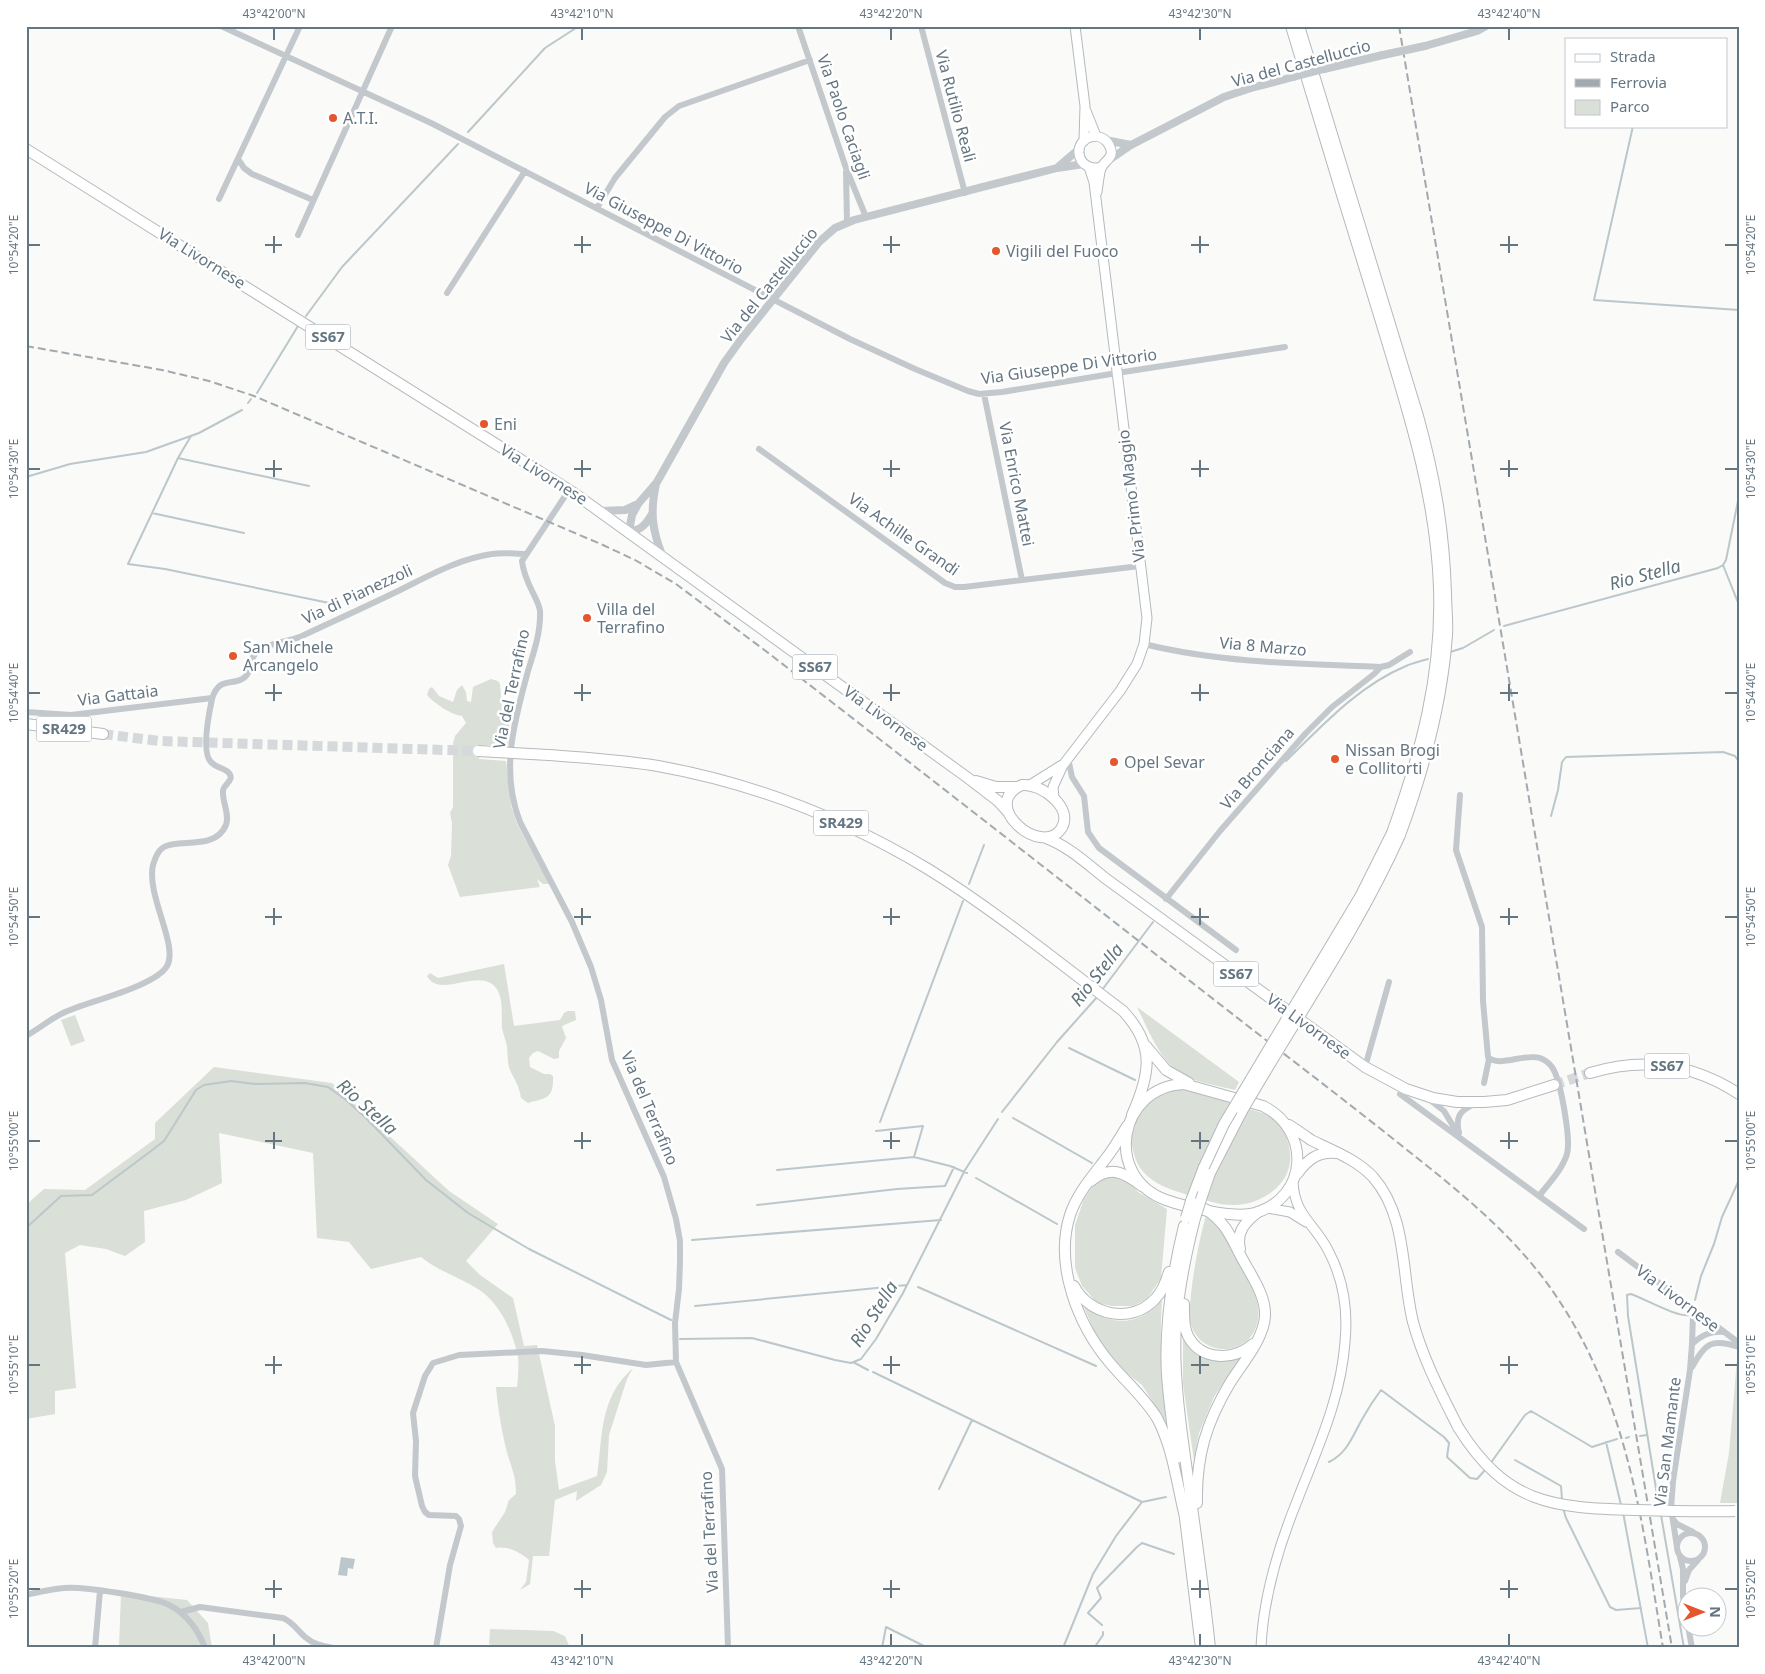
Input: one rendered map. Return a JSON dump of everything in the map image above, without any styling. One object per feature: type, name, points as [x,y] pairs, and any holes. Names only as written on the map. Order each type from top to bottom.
[{"type":"main road","name":"Via Primo Maggio","points":[[1054,799],[1053,787],[1065,761],[1128,679],[1141,656],[1147,618],[1094,182],[1086,165],[1080,159],[1085,106],[1075,26]]},
{"type":"main road","points":[[1068,1271],[1076,1291],[1086,1302],[1097,1309],[1117,1315],[1137,1311],[1152,1303],[1160,1292],[1188,1221],[1242,1111],[1381,877],[1396,834],[1417,760],[1435,674],[1439,606],[1434,532],[1426,479],[1408,412],[1291,26]]},
{"type":"main road","points":[[1257,1340],[1244,1351],[1234,1355],[1222,1356],[1205,1352],[1192,1342],[1185,1328],[1188,1221],[1191,1201],[1224,1124],[1361,895],[1396,834],[1416,792],[1436,714],[1447,633],[1445,558],[1434,477],[1418,416],[1299,26]]},
{"type":"main road","name":"Via Primo Maggio","points":[[1085,106],[1096,136]]},
{"type":"main road","points":[[1081,145],[1092,136],[1096,136],[1105,140],[1111,149],[1109,160],[1102,167],[1086,165]]},
{"type":"main road","name":"Via Livornese","points":[[26,149],[601,511],[968,778],[998,801],[1012,820],[1034,836],[1061,844],[1104,878],[1365,1067],[1407,1092]]},
{"type":"main road","name":"Via Primo Maggio","points":[[1096,202],[1102,167]]},
{"type":"main road","name":"SR429","points":[[26,724],[102,734]]},
{"type":"main road","name":"SR429","points":[[478,751],[620,761],[688,772],[749,788],[826,816],[869,836],[929,870],[975,900],[1093,988],[1129,1016],[1143,1041],[1166,1070],[1192,1085]]},
{"type":"main road","name":"Via Primo Maggio","points":[[1030,785],[1065,761]]},
{"type":"main road","name":"Via Livornese","points":[[968,778],[996,787],[1017,788],[1030,785]]},
{"type":"main road","points":[[1030,785],[1059,804],[1064,813],[1062,825],[1064,838],[1071,851]]},
{"type":"main road","points":[[1007,811],[1008,798],[1017,788]]},
{"type":"main road","points":[[1046,838],[1056,834],[1062,825]]},
{"type":"main road","name":"SR429","points":[[1132,1115],[1142,1093],[1146,1078],[1147,1058],[1143,1041]]},
{"type":"main road","name":"SS67","points":[[1590,1073],[1629,1064],[1645,1063],[1697,1073],[1739,1094]]},
{"type":"main road","points":[[1142,1186],[1128,1161],[1126,1149],[1128,1126],[1132,1115],[1147,1098],[1160,1090],[1178,1084],[1192,1085],[1262,1106],[1274,1112],[1293,1134],[1297,1149],[1297,1166],[1294,1179],[1296,1202],[1307,1222],[1329,1251],[1341,1285],[1346,1324],[1344,1355],[1338,1387],[1328,1422],[1278,1553],[1266,1602],[1260,1648]]},
{"type":"main road","name":"SS67","points":[[1407,1092],[1445,1100],[1484,1102],[1512,1099],[1554,1085]]},
{"type":"main road","points":[[1284,1122],[1309,1138],[1352,1160],[1369,1174],[1384,1192],[1393,1210],[1400,1239],[1413,1323],[1433,1375],[1458,1427],[1479,1457],[1500,1477],[1521,1491],[1544,1501],[1566,1506],[1596,1509],[1737,1511]]},
{"type":"main road","points":[[1128,1126],[1083,1188],[1072,1208],[1066,1231],[1068,1271],[1079,1313],[1090,1334],[1111,1364],[1146,1402],[1162,1429],[1171,1455],[1185,1517]]},
{"type":"main road","points":[[1241,1257],[1239,1233],[1244,1225],[1279,1199],[1305,1164],[1316,1155],[1340,1154]]},
{"type":"main road","points":[[1083,1188],[1097,1176],[1109,1172],[1124,1174],[1165,1200],[1239,1215],[1262,1210],[1290,1212],[1307,1222]]},
{"type":"main road","points":[[1197,1549],[1196,1488],[1206,1432],[1223,1395],[1257,1340],[1264,1324],[1265,1311],[1260,1291],[1224,1225],[1205,1209]]},
{"type":"main road","points":[[1188,1221],[1174,1269],[1168,1318],[1167,1374],[1202,1648]]},
{"type":"main road","points":[[1187,1251],[1179,1290],[1176,1325],[1177,1383],[1210,1648]]},
{"type":"street","name":"Via Giuseppe Di Vittorio","points":[[221,26],[363,90],[525,171],[773,301],[850,339],[968,391],[984,394],[1002,392],[1284,347]]},
{"type":"street","points":[[219,199],[300,26]]},
{"type":"street","points":[[298,235],[392,26]]},
{"type":"street","name":"Via Paolo Caciagli","points":[[798,26],[846,168],[866,216]]},
{"type":"street","name":"Via Rutilio Reali","points":[[921,26],[965,193]]},
{"type":"street","name":"Via del Castelluccio","points":[[1109,160],[1131,145],[1224,97],[1324,69],[1425,46],[1477,31],[1486,26]]},
{"type":"street","points":[[597,208],[615,178],[665,117],[679,106],[810,60]]},
{"type":"street","points":[[1105,140],[1131,145]]},
{"type":"street","points":[[1056,168],[1081,145]]},
{"type":"street","points":[[238,159],[244,168],[252,174],[313,200]]},
{"type":"street","name":"Via del Castelluccio","points":[[629,531],[632,515],[638,504],[656,482],[724,363],[742,338],[826,235],[847,222],[866,216],[965,193],[1056,168],[1086,165]]},
{"type":"street","points":[[846,168],[847,222]]},
{"type":"street","points":[[447,293],[525,171]]},
{"type":"street","name":"Via Enrico Mattei","points":[[984,394],[1022,580]]},
{"type":"street","name":"Via Achille Grandi","points":[[759,449],[950,585],[964,587],[1140,566]]},
{"type":"street","name":"Via del Castelluccio","points":[[656,482],[652,514],[655,536],[662,556]]},
{"type":"street","points":[[526,554],[570,490]]},
{"type":"street","points":[[601,511],[625,510],[638,504]]},
{"type":"street","points":[[629,531],[636,531],[644,526],[652,514]]},
{"type":"street","name":"Via di Pianezzoli","points":[[212,698],[224,682],[247,676],[253,654],[259,650],[293,640],[452,565],[493,554],[526,554]]},
{"type":"street","name":"Via del Terrafino","points":[[526,554],[522,561],[523,567],[540,611],[535,648],[514,722],[511,742],[510,763],[514,807],[520,822],[548,872],[591,967],[601,1000],[612,1060],[664,1177],[676,1219],[680,1241],[679,1289],[675,1323],[676,1362],[722,1469],[728,1648]]},
{"type":"street","name":"Via 8 Marzo","points":[[1144,644],[1178,652],[1252,661],[1381,666]]},
{"type":"street","points":[[1381,666],[1389,664],[1410,652]]},
{"type":"street","name":"Via Bronciana","points":[[1166,899],[1226,824],[1306,733],[1332,706],[1374,674],[1381,666]]},
{"type":"street","points":[[26,1036],[63,1013],[97,1002],[149,980],[161,974],[167,967],[170,960],[170,950],[155,900],[152,882],[153,867],[158,853],[164,846],[191,844],[213,838],[226,826],[227,819],[222,790],[231,776],[209,760],[206,748],[212,698]]},
{"type":"street","name":"Via Gattaia","points":[[26,712],[71,714],[212,698]]},
{"type":"street","points":[[1065,761],[1084,796],[1088,832],[1094,843],[1103,852],[1236,950]]},
{"type":"street","points":[[1057,776],[1072,777]]},
{"type":"street","points":[[1460,795],[1456,850],[1482,926],[1483,1001],[1486,1050],[1489,1059],[1484,1083]]},
{"type":"street","points":[[1365,1067],[1389,982]]},
{"type":"street","points":[[1489,1059],[1498,1061],[1529,1057],[1538,1058],[1549,1064],[1557,1077],[1568,1150],[1560,1169],[1539,1196]]},
{"type":"street","name":"Via Livornese","points":[[1407,1092],[1444,1111],[1462,1138]]},
{"type":"street","name":"Via Livornese","points":[[1407,1092],[1462,1138],[1584,1229]]},
{"type":"street","name":"SS67","points":[[1462,1138],[1457,1122],[1461,1112],[1474,1104],[1484,1102]]},
{"type":"street","name":"Via Livornese","points":[[1618,1252],[1739,1343]]},
{"type":"street","name":"Via San Mamante","points":[[1677,1550],[1672,1518],[1673,1481],[1690,1370],[1693,1315],[1688,1304]]},
{"type":"street","points":[[1692,1344],[1706,1333],[1724,1332]]},
{"type":"street","name":"Via San Mamante","points":[[1690,1370],[1708,1344],[1719,1342],[1739,1347]]},
{"type":"street","points":[[436,1648],[450,1565],[461,1526],[456,1516],[430,1515],[425,1512],[415,1476],[416,1441],[413,1412],[425,1376],[433,1363],[459,1355],[542,1351],[646,1365],[676,1362]]},
{"type":"street","points":[[1672,1518],[1678,1524],[1702,1537],[1706,1546],[1705,1551],[1690,1570],[1683,1586]]},
{"type":"street","points":[[1683,1586],[1682,1563],[1677,1550],[1677,1542],[1682,1535],[1690,1532],[1695,1533]]},
{"type":"street","points":[[1677,1550],[1681,1557],[1688,1561],[1701,1557]]},
{"type":"street","points":[[26,1595],[64,1588],[84,1588],[168,1604],[181,1612],[195,1628],[205,1648]]},
{"type":"street","points":[[95,1648],[100,1591]]},
{"type":"street","points":[[181,1612],[200,1607],[283,1618],[292,1622],[304,1636],[314,1643],[332,1648]]},
{"type":"green space","points":[[491,679],[498,681],[500,684],[502,710],[510,727],[508,745],[479,745],[479,759],[506,761],[511,805],[517,824],[550,884],[543,884],[537,879],[540,887],[460,897],[448,865],[451,856],[452,823],[450,813],[453,807],[453,743],[455,736],[466,723],[462,716],[443,708],[427,695],[432,687],[439,696],[453,702],[457,690],[462,685],[466,692],[467,701],[471,702],[473,687]]},
{"type":"green space","points":[[504,964],[514,1026],[560,1020],[564,1013],[575,1011],[576,1020],[562,1027],[566,1038],[559,1051],[559,1058],[554,1059],[538,1051],[529,1058],[530,1067],[553,1076],[553,1084],[548,1096],[528,1103],[521,1098],[518,1086],[509,1067],[507,1044],[502,1028],[501,998],[496,988],[492,984],[476,980],[440,985],[432,982],[427,976],[430,973],[438,978]]},
{"type":"green space","points":[[1137,1007],[1239,1082],[1235,1090],[1204,1083],[1177,1072],[1163,1056]]},
{"type":"green space","points":[[75,1015],[85,1041],[71,1046],[61,1020]]},
{"type":"green space","points":[[214,1067],[332,1083],[449,1191],[498,1224],[466,1261],[480,1275],[513,1298],[524,1346],[537,1345],[555,1426],[555,1461],[559,1490],[597,1476],[604,1418],[608,1405],[622,1380],[633,1368],[627,1379],[609,1435],[607,1472],[601,1485],[576,1501],[577,1491],[555,1500],[549,1556],[533,1556],[530,1584],[520,1590],[526,1582],[529,1560],[514,1550],[496,1548],[493,1543],[492,1532],[505,1512],[509,1500],[516,1494],[515,1479],[502,1431],[496,1387],[517,1387],[518,1357],[509,1328],[499,1310],[486,1295],[421,1257],[371,1269],[349,1242],[317,1238],[313,1153],[219,1133],[222,1183],[186,1200],[144,1211],[145,1242],[125,1256],[106,1249],[80,1245],[65,1253],[76,1388],[55,1391],[55,1414],[26,1419],[26,1205],[44,1189],[85,1190],[155,1139],[155,1123]]},
{"type":"green space","points":[[1180,1089],[1189,1090],[1269,1115],[1278,1123],[1288,1142],[1290,1164],[1287,1174],[1274,1190],[1256,1201],[1246,1204],[1225,1205],[1165,1187],[1142,1171],[1137,1163],[1131,1139],[1138,1114],[1149,1102],[1164,1094]]},
{"type":"green space","points":[[1112,1175],[1129,1181],[1138,1192],[1167,1209],[1161,1278],[1147,1299],[1133,1306],[1112,1306],[1097,1303],[1082,1286],[1075,1268],[1075,1225],[1084,1199],[1096,1181]]},
{"type":"green space","points":[[1206,1215],[1218,1222],[1225,1231],[1250,1282],[1258,1306],[1257,1324],[1251,1337],[1240,1345],[1227,1349],[1214,1348],[1202,1341],[1193,1330],[1189,1313],[1195,1264]]},
{"type":"green space","points":[[1162,1300],[1161,1361],[1166,1422],[1142,1385],[1120,1368],[1096,1336],[1082,1302],[1105,1317],[1121,1321],[1138,1318]]},
{"type":"green space","points":[[1183,1333],[1194,1350],[1208,1359],[1224,1361],[1243,1355],[1214,1397],[1199,1433],[1194,1461],[1183,1384]]},
{"type":"green space","points":[[1737,1360],[1739,1361],[1739,1503],[1720,1503],[1729,1453]]},
{"type":"green space","points":[[121,1593],[187,1600],[208,1623],[212,1648],[119,1648]]},
{"type":"green space","points":[[490,1629],[553,1631],[565,1636],[570,1648],[503,1648],[489,1644]]},
{"type":"shaded area","points":[[341,1557],[355,1559],[353,1569],[348,1568],[347,1576],[338,1575]]},
{"type":"waterway","points":[[468,132],[545,48],[579,26]]},
{"type":"waterway","points":[[1633,128],[1594,300],[1739,310]]},
{"type":"waterway","points":[[306,316],[342,267],[458,144]]},
{"type":"waterway","points":[[257,393],[298,326]]},
{"type":"waterway","points":[[248,403],[251,399]]},
{"type":"waterway","points":[[26,477],[70,464],[146,452],[199,433],[242,410]]},
{"type":"waterway","points":[[191,436],[178,458],[128,564],[165,569],[339,605]]},
{"type":"waterway","points":[[178,458],[309,486]]},
{"type":"waterway","name":"Rio Stella","points":[[1504,626],[1718,568],[1726,560],[1739,496]]},
{"type":"waterway","points":[[152,513],[244,533]]},
{"type":"waterway","points":[[1723,565],[1739,605]]},
{"type":"waterway","name":"Rio Stella","points":[[1450,652],[1463,648],[1494,630]]},
{"type":"waterway","name":"Rio Stella","points":[[1286,761],[1341,708],[1372,684],[1406,666],[1428,659]]},
{"type":"waterway","points":[[1551,816],[1558,790],[1562,762],[1566,757],[1723,752],[1735,756],[1739,762]]},
{"type":"waterway","points":[[969,884],[984,845]]},
{"type":"waterway","points":[[880,1122],[963,901]]},
{"type":"waterway","name":"Rio Stella","points":[[1102,990],[1153,922]]},
{"type":"waterway","name":"Rio Stella","points":[[1002,1112],[1057,1042],[1098,996]]},
{"type":"waterway","points":[[1069,1048],[1135,1080]]},
{"type":"waterway","name":"Rio Stella","points":[[26,1228],[61,1196],[92,1195],[164,1141],[196,1090],[204,1085],[231,1081],[255,1084],[305,1083],[328,1087],[345,1099],[426,1180],[468,1213],[529,1249],[671,1320]]},
{"type":"waterway","points":[[1013,1118],[1092,1163]]},
{"type":"waterway","name":"Rio Stella","points":[[680,1339],[752,1338],[835,1360],[851,1363],[861,1359],[876,1339],[903,1293],[965,1170],[998,1119]]},
{"type":"waterway","points":[[876,1131],[923,1126],[914,1157]]},
{"type":"waterway","points":[[777,1170],[914,1157],[950,1166],[967,1173]]},
{"type":"waterway","points":[[757,1205],[897,1189],[945,1186],[954,1167]]},
{"type":"waterway","points":[[976,1178],[1057,1224]]},
{"type":"waterway","points":[[1695,1300],[1701,1276],[1714,1244],[1722,1217],[1739,1180]]},
{"type":"waterway","points":[[692,1240],[941,1220]]},
{"type":"waterway","points":[[695,1306],[907,1285]]},
{"type":"waterway","points":[[918,1287],[1096,1366]]},
{"type":"waterway","points":[[1659,1507],[1628,1316],[1627,1295],[1631,1294],[1678,1314],[1690,1315]]},
{"type":"waterway","points":[[853,1362],[868,1370]]},
{"type":"waterway","points":[[873,1372],[1142,1502],[1166,1497]]},
{"type":"waterway","points":[[1329,1462],[1346,1448],[1381,1390],[1444,1437],[1449,1443],[1447,1457],[1470,1478],[1477,1479],[1486,1469]]},
{"type":"waterway","points":[[1490,1464],[1525,1415],[1531,1411],[1592,1447],[1617,1439]]},
{"type":"waterway","points":[[939,1489],[972,1420]]},
{"type":"waterway","points":[[1640,1436],[1647,1435]]},
{"type":"waterway","points":[[1606,1442],[1621,1505]]},
{"type":"waterway","points":[[1515,1460],[1561,1486],[1562,1500]]},
{"type":"waterway","points":[[1063,1648],[1093,1574],[1116,1536],[1142,1502]]},
{"type":"waterway","points":[[1563,1508],[1566,1518],[1610,1607],[1616,1610],[1641,1608]]},
{"type":"waterway","points":[[1623,1512],[1648,1648]]},
{"type":"waterway","points":[[1661,1515],[1684,1648]]},
{"type":"waterway","points":[[1102,1625],[1088,1613],[1101,1598],[1097,1588],[1137,1547],[1142,1543],[1174,1554]]},
{"type":"waterway","points":[[882,1648],[886,1627],[928,1648]]},
{"type":"waterway","points":[[1094,1648],[1103,1632]]},
{"type":"tunnel","points":[[103,734],[159,741],[478,751]]},
{"type":"tunnel","points":[[1554,1085],[1590,1073]]},
{"type":"railway","points":[[1399,26],[1672,1648]]},
{"type":"railway","points":[[26,346],[162,370],[209,381],[254,396],[635,560],[676,584],[767,652],[1388,1135],[1470,1202],[1527,1258],[1560,1302],[1583,1342],[1602,1383],[1618,1426],[1630,1469],[1640,1513],[1663,1648]]},
{"type":"place","name":"A.T.I.","points":[[333,118]]},
{"type":"place","name":"Vigili del Fuoco","points":[[996,251]]},
{"type":"place","name":"Eni","points":[[484,424]]},
{"type":"place","name":"Villa del Terrafino","points":[[587,618]]},
{"type":"place","name":"San Michele Arcangelo","points":[[233,656]]},
{"type":"place","name":"Nissan Brogi e Collitorti","points":[[1335,759]]},
{"type":"place","name":"Opel Sevar","points":[[1114,762]]}]
